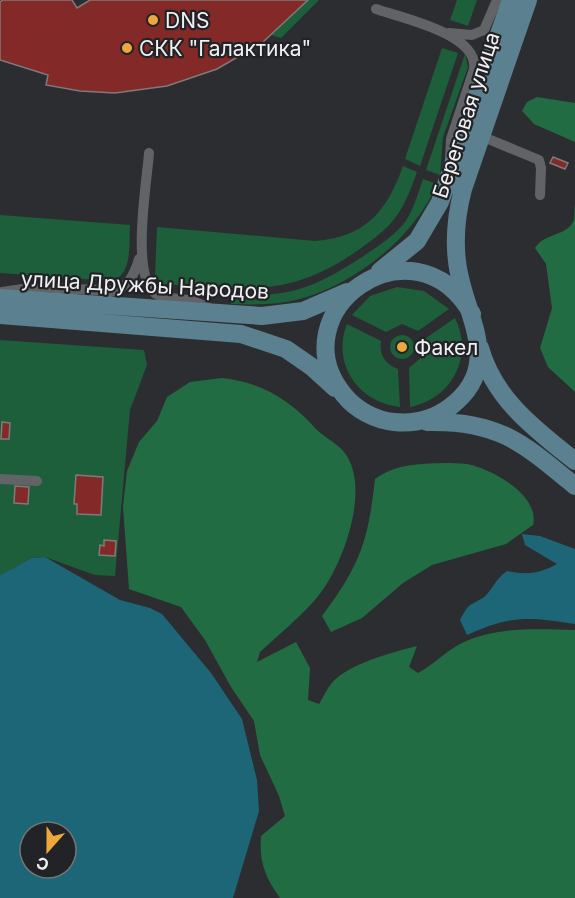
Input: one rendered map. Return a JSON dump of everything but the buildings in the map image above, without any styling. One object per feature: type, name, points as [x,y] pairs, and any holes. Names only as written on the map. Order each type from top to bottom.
[{"type":"main road","name":"Береговая улица","points":[[371,277],[417,241],[433,216],[450,179],[512,0]]},
{"type":"main road","name":"Береговая улица","points":[[472,314],[459,276],[456,235],[461,195],[528,0]]},
{"type":"main road","points":[[575,461],[540,434],[509,403],[489,373],[472,314],[454,290],[429,275],[399,270],[371,277],[354,288],[340,303],[331,320],[327,350],[334,379],[352,403],[378,418],[408,423],[461,423],[493,429],[520,442],[575,486]]},
{"type":"main road","name":"улица Дружбы Народов","points":[[0,298],[262,316],[303,311],[354,288]]},
{"type":"main road","name":"улица Дружбы Народов","points":[[0,315],[214,330],[241,334],[272,343],[299,357],[352,403]]},
{"type":"main road","points":[[408,423],[436,415],[460,398],[475,372],[479,343]]},
{"type":"lane","points":[[487,26],[497,0]]},
{"type":"lane","points":[[376,9],[443,32],[472,35],[487,26],[504,0]]},
{"type":"lane","points":[[443,32],[468,48],[475,63],[475,106]]},
{"type":"lane","points":[[450,179],[451,139],[475,63]]},
{"type":"lane","points":[[481,136],[539,160],[540,195]]},
{"type":"lane","points":[[149,153],[142,248],[144,277],[153,292],[163,297],[191,301],[225,314]]},
{"type":"lane","points":[[59,302],[125,287],[133,277],[142,248]]},
{"type":"lane","points":[[0,292],[36,287],[115,291]]},
{"type":"lane","points":[[0,479],[37,481]]},
{"type":"green space","points":[[308,0],[319,0],[281,38],[271,35]]},
{"type":"green space","points":[[457,0],[477,0],[468,26],[450,20]]},
{"type":"green space","points":[[442,48],[458,53],[420,166],[405,159]]},
{"type":"green space","points":[[465,54],[468,67],[443,137],[440,175],[426,170]]},
{"type":"green space","points":[[537,97],[575,103],[575,142],[534,124],[522,111],[527,102]]},
{"type":"green space","points":[[403,166],[417,172],[406,200],[394,219],[367,244],[330,268],[307,278],[262,288],[239,289],[163,284],[155,276],[157,227],[315,241],[333,238],[348,234],[372,219],[390,196]]},
{"type":"green space","points":[[423,179],[437,184],[427,204],[398,240],[362,270],[321,292],[300,299],[265,304],[231,304],[231,295],[285,292],[314,284],[362,257],[390,237],[405,222]]},
{"type":"green space","points":[[575,203],[575,392],[548,367],[540,348],[552,308],[546,264],[535,248],[539,243],[572,225]]},
{"type":"green space","points":[[0,215],[130,225],[128,258],[123,273],[111,281],[0,273]]},
{"type":"green space","points":[[397,287],[424,291],[449,309],[418,331],[402,324],[386,332],[352,315],[370,296]]},
{"type":"green space","points":[[455,318],[462,347],[455,374],[448,385],[437,395],[410,407],[409,368],[422,357],[423,340]]},
{"type":"green space","points":[[347,324],[381,341],[384,358],[398,369],[400,407],[372,398],[352,379],[343,353],[343,339]]},
{"type":"green space","points":[[402,335],[410,339],[414,347],[410,355],[402,359],[394,355],[390,347],[394,339]]},
{"type":"green space","points":[[0,340],[144,350],[147,365],[130,410],[115,576],[95,575],[45,557],[32,558],[0,575]]},
{"type":"green space","points":[[222,378],[262,388],[285,401],[344,452],[352,468],[355,486],[354,507],[350,529],[334,571],[314,601],[260,652],[257,662],[296,642],[310,668],[308,700],[319,704],[331,684],[348,670],[383,655],[417,646],[409,667],[418,673],[460,644],[487,634],[516,630],[575,630],[575,898],[280,898],[262,862],[261,836],[285,816],[279,796],[260,755],[254,721],[231,687],[205,640],[181,607],[129,589],[123,507],[127,471],[139,442],[157,421],[167,397],[190,382]]},
{"type":"green space","points":[[444,463],[477,467],[489,471],[512,485],[529,504],[533,514],[533,525],[506,544],[432,565],[403,583],[362,618],[331,632],[322,616],[354,567],[360,552],[369,520],[375,479],[399,468]]},
{"type":"water","points":[[522,534],[540,536],[575,549],[575,624],[520,619],[482,628],[467,635],[460,620],[463,614],[470,605],[487,595],[503,574],[507,571],[538,572],[557,564],[525,545]]},
{"type":"water","points":[[45,557],[120,600],[150,608],[162,614],[211,673],[242,719],[257,780],[259,811],[233,898],[0,898],[0,575],[32,558]]},
{"type":"place","name":"DNS","points":[[153,20]]},
{"type":"place","name":"СКК \"Галактика\"","points":[[127,48]]},
{"type":"place","name":"Факел","points":[[402,347]]}]
